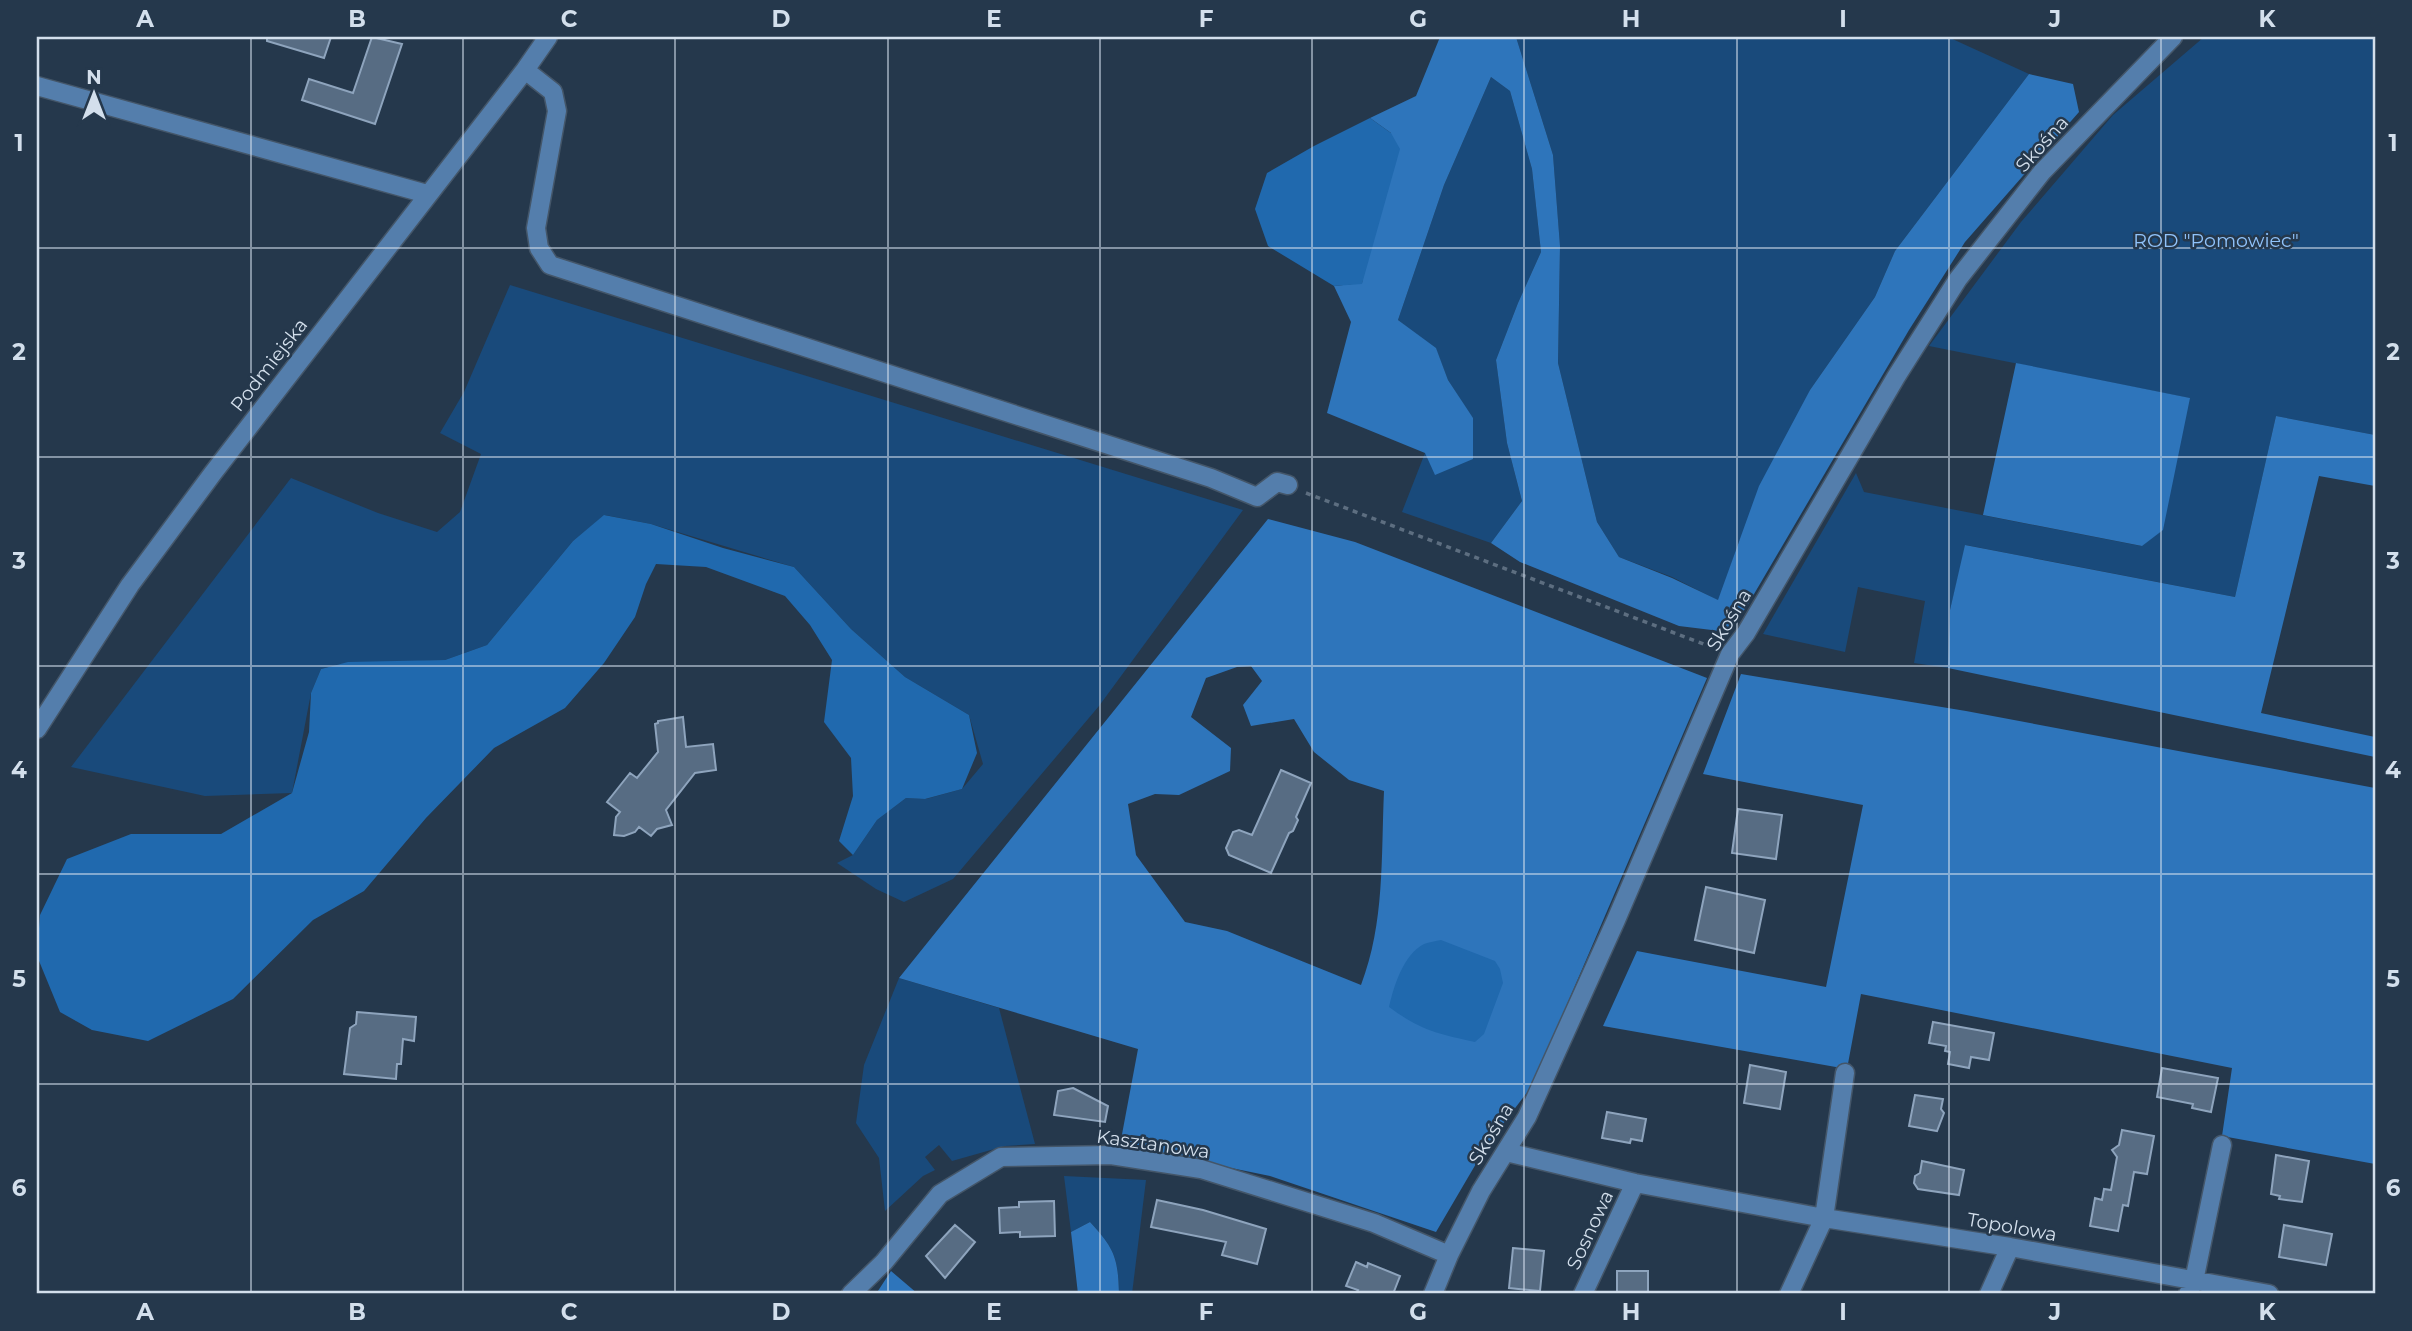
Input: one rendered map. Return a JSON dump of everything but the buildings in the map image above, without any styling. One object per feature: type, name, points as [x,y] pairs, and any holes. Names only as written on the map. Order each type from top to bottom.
[{"type":"street","name":"Podmiejska","points":[[37,729],[130,585],[548,37]]},
{"type":"street","name":"Skośna","points":[[1433,1294],[1481,1191],[1527,1117],[1731,654],[1746,633],[1895,377],[1958,279],[2042,172],[2173,37]]},
{"type":"street","points":[[525,70],[553,92],[557,111],[536,228],[540,248],[550,265],[1211,478],[1256,497],[1277,482],[1288,485]]},
{"type":"street","points":[[37,86],[427,194]]},
{"type":"street","points":[[1789,1294],[1824,1218],[1844,1073]]},
{"type":"street","points":[[2191,1288],[2221,1145]]},
{"type":"street","name":"Topolowa","points":[[1506,1152],[1635,1183],[1824,1218],[2010,1247],[2191,1288],[2269,1294]]},
{"type":"street","name":"Kasztanowa","points":[[850,1294],[884,1262],[940,1194],[1001,1157],[1111,1155],[1201,1169],[1374,1223],[1449,1255]]},
{"type":"street","name":"Sosnowa","points":[[1583,1294],[1635,1183]]},
{"type":"street","points":[[1989,1294],[2010,1247]]},
{"type":"path","points":[[1288,485],[1731,654]]},
{"type":"green space","points":[[1516,37],[1948,37],[2029,74],[1895,251],[1875,297],[1810,390],[1738,544],[1719,601],[1672,577],[1619,557],[1597,522],[1558,363],[1560,247],[1553,155]]},
{"type":"green space","name":"ROD \"Pomowiec\"","points":[[2204,37],[2375,37],[2375,435],[2276,416],[2235,597],[1966,545],[1950,610],[1948,668],[1914,663],[1925,601],[1858,587],[1845,652],[1763,634],[1856,473],[1864,492],[2141,546],[2162,530],[2189,398],[1929,346],[2021,222],[2113,115]]},
{"type":"green space","points":[[1491,77],[1510,91],[1532,169],[1541,252],[1496,360],[1507,443],[1522,501],[1491,543],[1402,512],[1425,453],[1473,419],[1448,380],[1436,349],[1398,320],[1444,185]]},
{"type":"green space","points":[[510,285],[1243,510],[1099,706],[953,879],[904,902],[876,889],[837,863],[853,855],[877,820],[906,798],[926,799],[962,789],[983,764],[969,715],[905,677],[851,629],[794,567],[651,524],[605,515],[573,541],[487,645],[445,660],[340,664],[321,669],[311,693],[292,793],[205,796],[71,767],[291,478],[378,513],[437,532],[460,512],[481,454],[440,433],[464,392]]},
{"type":"green space","points":[[899,978],[999,1008],[1035,1144],[1005,1146],[952,1161],[939,1145],[925,1157],[935,1170],[923,1176],[885,1211],[879,1158],[856,1123],[864,1065]]},
{"type":"green space","points":[[1064,1176],[1146,1180],[1132,1294],[1119,1294],[1114,1255],[1090,1222],[1071,1232]]},
{"type":"shaded area","points":[[1440,37],[1516,37],[1553,155],[1560,246],[1558,363],[1597,522],[1619,557],[1718,600],[1759,486],[1810,390],[1875,297],[1895,251],[2029,74],[2073,84],[2079,112],[1965,242],[1909,330],[1747,606],[1728,632],[1679,626],[1520,562],[1491,543],[1522,501],[1507,443],[1496,360],[1541,252],[1532,169],[1510,91],[1491,77],[1444,185],[1398,320],[1436,348],[1448,380],[1473,418],[1473,459],[1435,475],[1425,453],[1327,413],[1351,322],[1334,286],[1362,283],[1391,133],[1370,118],[1416,96]]},
{"type":"shaded area","points":[[1370,118],[1391,133],[1400,149],[1362,284],[1334,286],[1268,246],[1255,209],[1267,173]]},
{"type":"shaded area","points":[[2016,363],[2190,398],[2163,530],[2142,546],[1983,515]]},
{"type":"shaded area","points":[[2276,416],[2375,435],[2375,486],[2319,476],[2261,713],[2375,737],[2375,757],[1948,668],[1950,610],[1965,545],[2235,597]]},
{"type":"shaded area","points":[[604,515],[651,524],[723,548],[794,567],[851,629],[905,677],[969,715],[977,753],[962,789],[925,799],[906,798],[877,820],[853,855],[839,841],[853,796],[851,758],[824,722],[832,660],[810,625],[785,596],[706,567],[656,564],[635,617],[604,663],[565,708],[494,748],[426,818],[364,891],[313,920],[233,999],[148,1041],[92,1030],[60,1012],[37,956],[40,915],[67,859],[131,834],[221,834],[292,793],[309,732],[311,693],[321,669],[348,662],[445,660],[487,645],[573,541]]},
{"type":"shaded area","points":[[1268,519],[1355,542],[1707,678],[1532,1086],[1487,1145],[1436,1232],[1270,1176],[1120,1145],[1138,1049],[899,978]],"holes":[[[1251,666],[1262,681],[1243,705],[1251,726],[1294,719],[1314,752],[1349,780],[1384,791],[1378,914],[1369,962],[1361,985],[1227,931],[1185,922],[1136,855],[1128,804],[1155,794],[1179,795],[1230,771],[1231,748],[1191,717],[1206,678],[1237,667]]]},
{"type":"shaded area","points":[[1741,674],[1966,711],[2375,788],[2375,1164],[2222,1136],[2232,1068],[1861,994],[1847,1069],[1603,1026],[1637,951],[1826,987],[1863,805],[1703,774]]},
{"type":"shaded area","points":[[1441,940],[1495,961],[1500,969],[1503,983],[1484,1034],[1475,1042],[1430,1030],[1389,1007],[1397,981],[1410,956],[1424,944]]},
{"type":"shaded area","points":[[1090,1222],[1114,1255],[1119,1294],[1078,1294],[1071,1232]]},
{"type":"shaded area","points":[[891,1271],[918,1294],[876,1294]]}]
